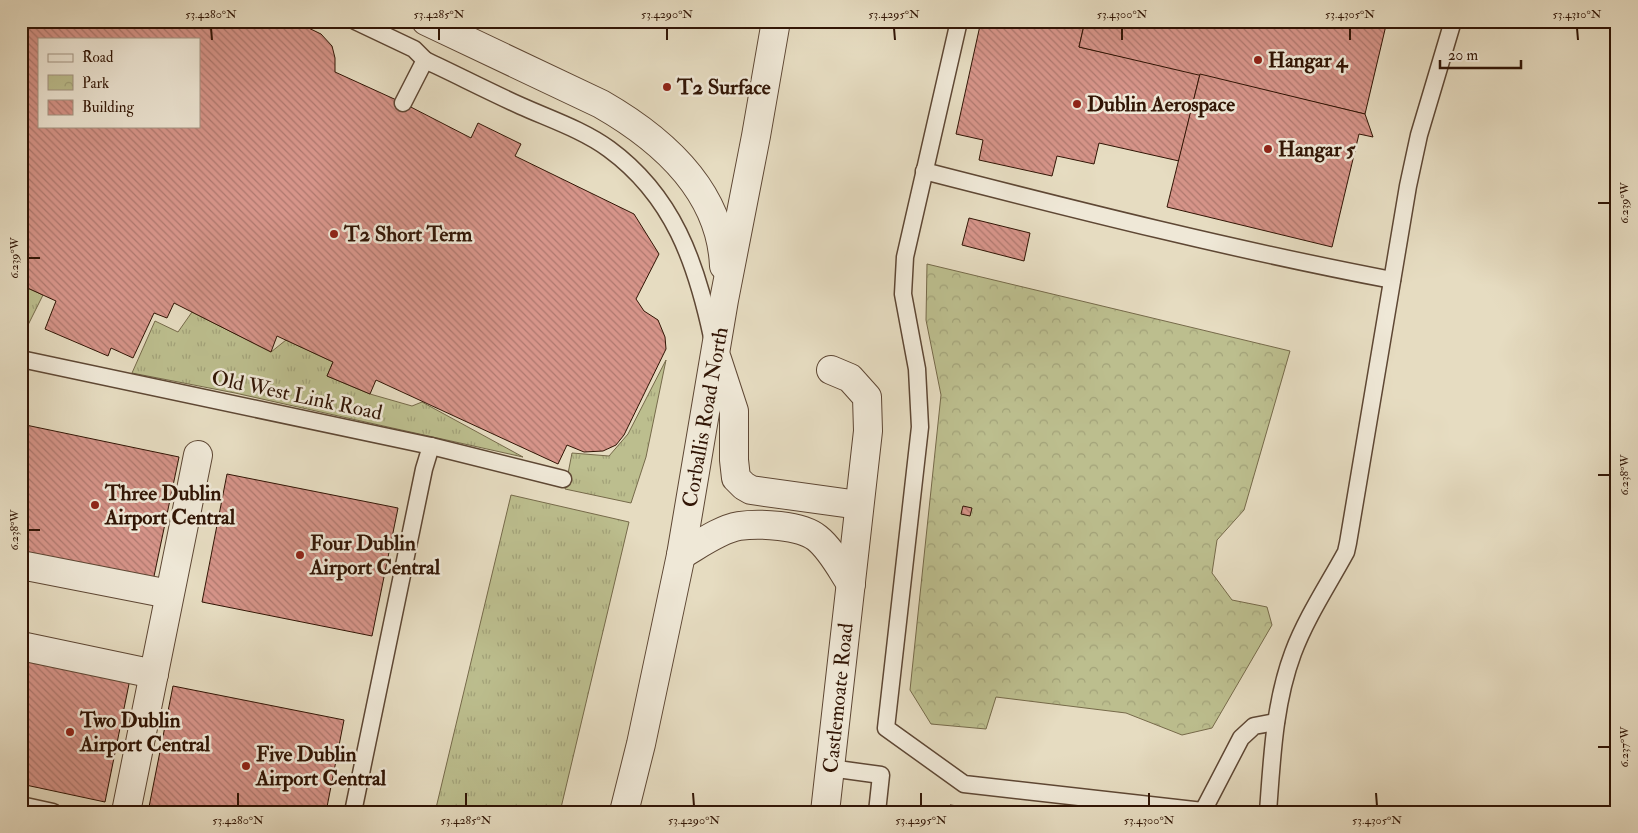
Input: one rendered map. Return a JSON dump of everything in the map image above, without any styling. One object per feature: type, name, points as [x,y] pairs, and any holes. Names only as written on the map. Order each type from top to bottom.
[{"type":"street","points":[[426,21],[601,104],[629,120],[680,163],[712,212],[721,239],[724,263],[724,300]]},
{"type":"street","name":"Corballis Road North","points":[[624,812],[641,744],[681,555],[724,300],[776,21]]},
{"type":"street","points":[[716,356],[734,411],[736,478],[744,486],[752,490],[860,505]]},
{"type":"street","name":"Castlemoate Road","points":[[825,812],[868,432],[867,397],[850,378],[832,370]]},
{"type":"street","points":[[126,812],[198,455]]},
{"type":"street","points":[[681,555],[716,535],[738,526],[789,527],[805,531],[816,537],[826,547],[851,584]]},
{"type":"street","points":[[21,565],[169,594]]},
{"type":"street","points":[[21,646],[154,674]]},
{"type":"lane","points":[[355,21],[414,49],[425,60],[584,134],[608,148],[631,167],[650,188],[681,235],[700,283],[716,356]]},
{"type":"lane","points":[[958,21],[904,257],[903,294],[917,369],[920,427],[886,728],[964,784],[1203,812],[1241,738],[1254,726],[1276,722]]},
{"type":"lane","points":[[1268,812],[1276,722],[1284,681],[1301,633],[1346,552],[1418,135],[1453,21]]},
{"type":"lane","points":[[403,103],[425,60]]},
{"type":"lane","points":[[924,171],[1157,230],[1392,280]]},
{"type":"lane","name":"Old West Link Road","points":[[21,358],[431,446],[563,479]]},
{"type":"lane","points":[[353,812],[424,469],[431,446]]},
{"type":"lane","points":[[830,768],[881,774],[876,812]]},
{"type":"lane","points":[[21,805],[53,812]]},
{"type":"green space","points":[[927,264],[1290,351],[1244,510],[1217,540],[1212,573],[1232,600],[1267,607],[1272,625],[1212,728],[1182,735],[1126,713],[996,697],[986,729],[931,724],[910,690],[941,395],[926,320]]},
{"type":"green space","points":[[21,285],[43,295],[23,335],[21,334]]},
{"type":"green space","points":[[192,312],[271,352],[286,340],[333,362],[327,376],[370,394],[412,406],[422,402],[523,457],[235,393],[132,373],[155,321],[178,332]]},
{"type":"green space","points":[[666,360],[646,457],[631,503],[565,489],[572,453],[609,456],[628,434]]},
{"type":"green space","points":[[511,495],[629,522],[560,812],[437,812],[436,808]]},
{"type":"building","name":"T2 Short Term","points":[[21,21],[294,21],[321,34],[332,46],[335,58],[335,72],[403,103],[471,138],[478,123],[521,144],[515,156],[634,214],[659,254],[636,299],[644,311],[658,320],[665,337],[666,349],[624,435],[616,445],[603,451],[584,452],[567,445],[558,464],[376,380],[370,394],[327,376],[333,362],[277,336],[271,352],[174,303],[167,318],[154,313],[133,358],[111,348],[108,356],[45,329],[56,301],[21,285]]},
{"type":"building","name":"Dublin Aerospace","points":[[981,21],[1085,21],[1079,47],[1200,74],[1179,161],[1099,143],[1094,164],[1057,156],[1052,176],[979,160],[983,140],[956,134]]},
{"type":"building","name":"Hangar 4","points":[[1085,21],[1387,21],[1365,114],[1079,47]]},
{"type":"building","name":"Hangar 5","points":[[1200,74],[1365,114],[1373,137],[1359,134],[1332,247],[1167,207]]},
{"type":"building","points":[[969,218],[1030,233],[1024,261],[962,245]]},
{"type":"building","name":"Three Dublin Airport Central","points":[[21,424],[179,457],[153,581],[21,554]]},
{"type":"building","name":"Four Dublin Airport Central","points":[[227,474],[398,508],[372,636],[202,602]]},
{"type":"building","points":[[963,506],[972,508],[970,516],[961,514]]},
{"type":"building","name":"Two Dublin Airport Central","points":[[21,656],[130,679],[105,802],[21,784]]},
{"type":"building","name":"Five Dublin Airport Central","points":[[173,686],[344,720],[326,812],[148,812]]},
{"type":"building","points":[[950,805],[1006,812],[949,812]]},
{"type":"place","name":"Hangar 4","points":[[1258,60]]},
{"type":"place","name":"T2 Surface","points":[[667,87]]},
{"type":"place","name":"Dublin Aerospace","points":[[1077,104]]},
{"type":"place","name":"Hangar 5","points":[[1268,149]]},
{"type":"place","name":"T2 Short Term","points":[[334,234]]},
{"type":"place","name":"Three Dublin Airport Central","points":[[95,505]]},
{"type":"place","name":"Four Dublin Airport Central","points":[[300,555]]},
{"type":"place","name":"Two Dublin Airport Central","points":[[70,732]]},
{"type":"place","name":"Five Dublin Airport Central","points":[[246,766]]}]
